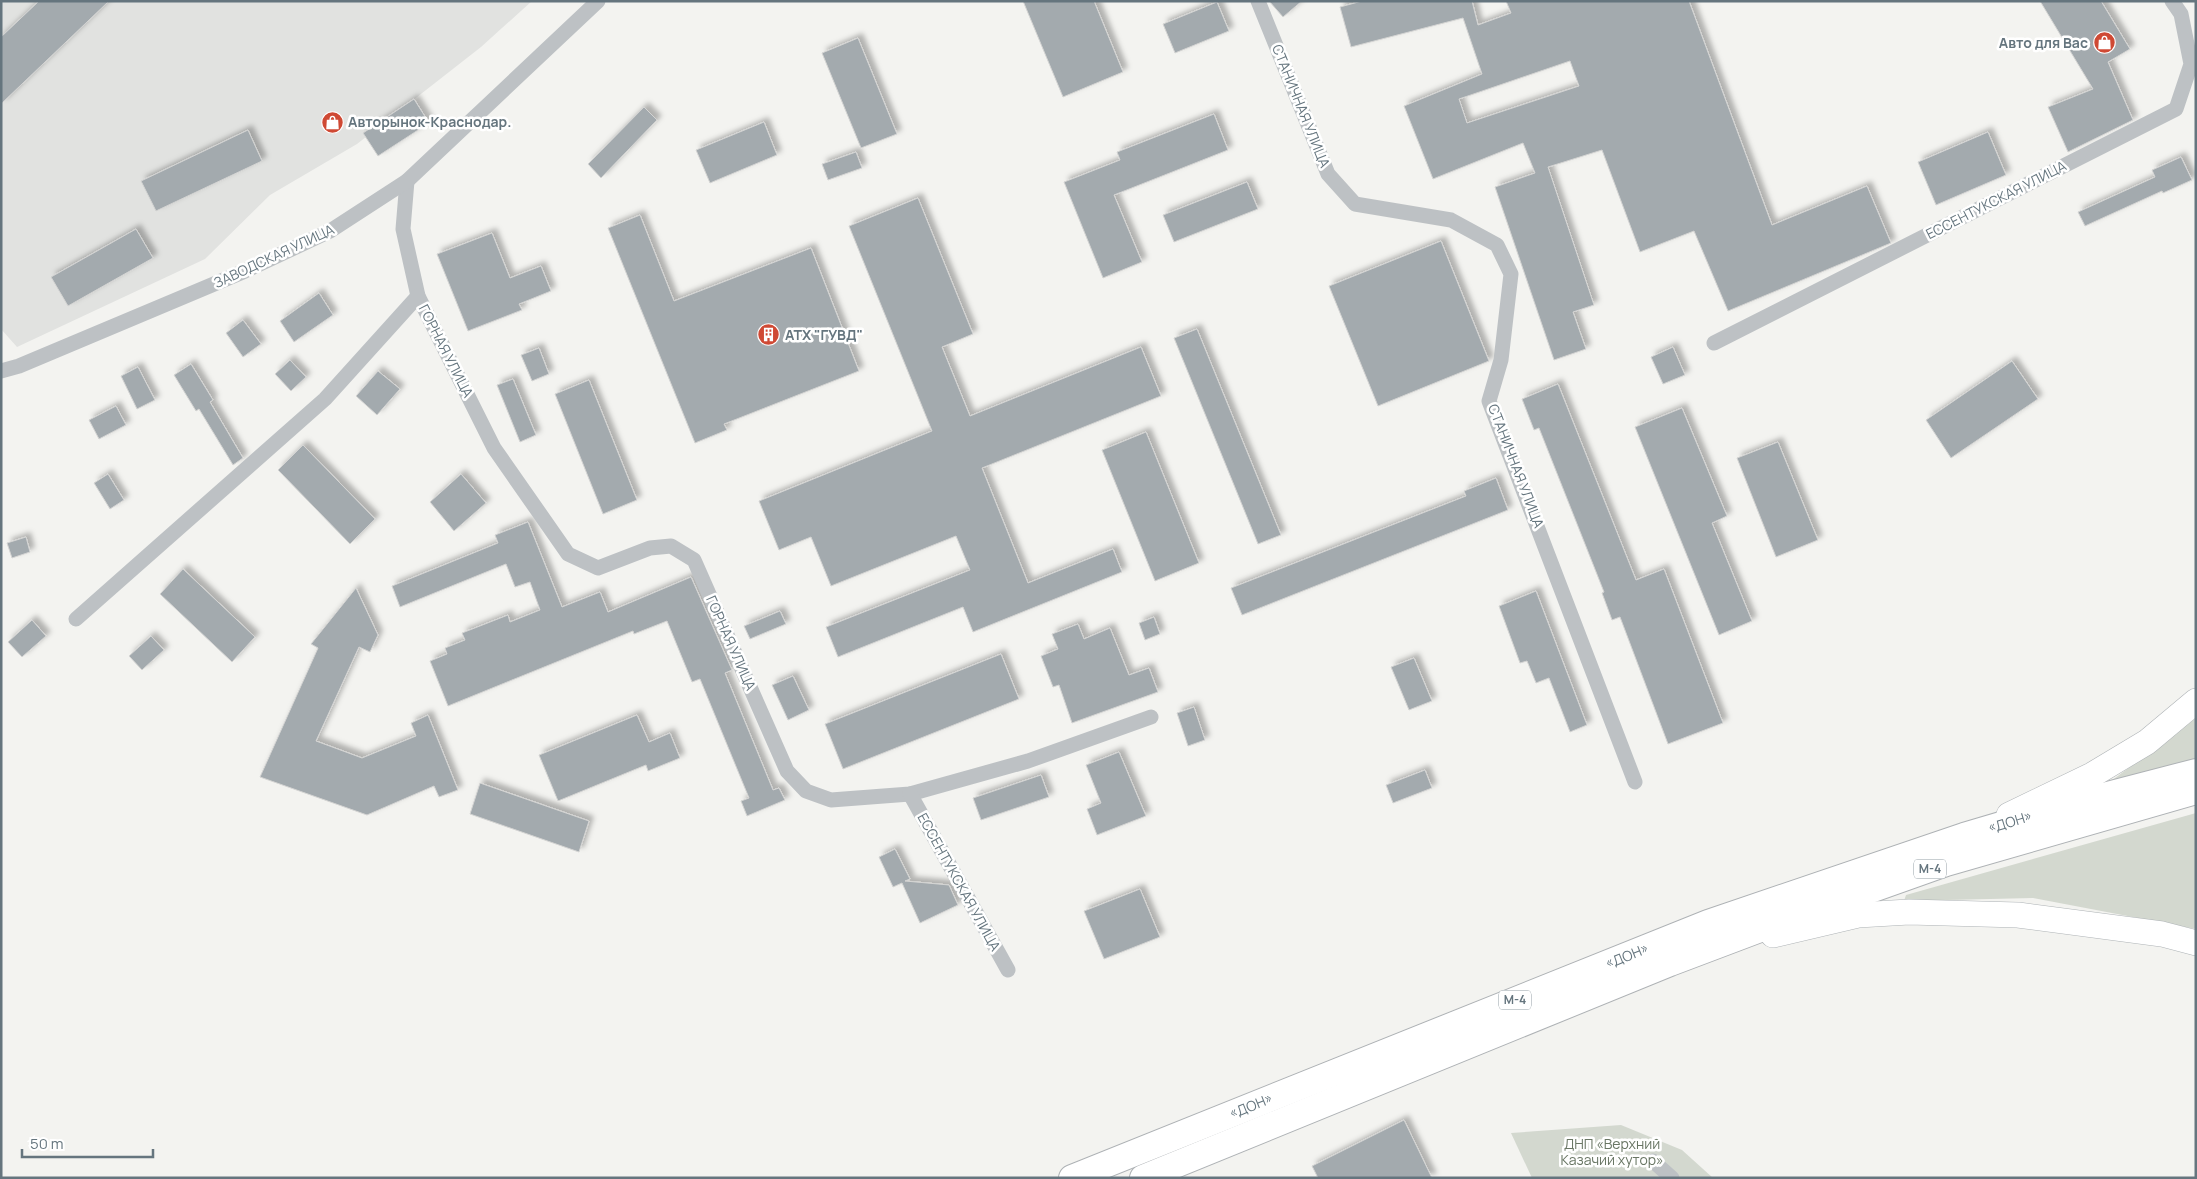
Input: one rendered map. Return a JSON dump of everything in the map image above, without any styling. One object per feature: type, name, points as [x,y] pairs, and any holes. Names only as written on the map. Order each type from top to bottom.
[{"type":"highway","name":"«ДОН»","points":[[1072,1178],[1708,923],[1964,836],[2065,806],[2196,772]]},
{"type":"highway","name":"«ДОН»","points":[[1143,1178],[1760,928],[1946,863],[2196,791]]},
{"type":"main road","points":[[1964,836],[2092,775],[2147,742],[2196,701]]},
{"type":"main road","points":[[1670,963],[1787,931],[1858,915],[1909,912],[2018,915],[2162,934],[2196,943]]},
{"type":"street","name":"ЗАВОДСКАЯ УЛИЦА","points":[[1,371],[19,366],[245,271],[330,232],[407,181],[598,1]]},
{"type":"street","name":"СТАНИЧНАЯ УЛИЦА","points":[[1258,1],[1328,174],[1355,204],[1451,220],[1497,245],[1510,274],[1501,360],[1490,401],[1635,782]]},
{"type":"street","name":"ЕССЕНТУКСКАЯ УЛИЦА","points":[[1714,343],[2176,109],[2191,64],[2181,14],[2172,1]]},
{"type":"street","name":"ГОРНАЯ УЛИЦА","points":[[407,181],[404,229],[418,296],[494,448],[568,554],[598,568],[650,548],[672,546],[694,560],[787,771],[806,790],[831,800],[910,794],[1028,761],[1151,717]]},
{"type":"street","name":"ГОРНАЯ УЛИЦА","points":[[76,619],[325,399],[418,296]]},
{"type":"street","name":"ЕССЕНТУКСКАЯ УЛИЦА","points":[[910,794],[1008,970]]},
{"type":"street","points":[[1653,1161],[1672,1178]]},
{"type":"shaded area","points":[[1,1],[532,1],[481,47],[357,144],[270,195],[205,259],[17,347],[1,329]]},
{"type":"green space","points":[[2196,718],[2196,760],[2107,784]]},
{"type":"green space","points":[[2196,813],[2196,929],[2033,898],[1904,901],[1906,895]]},
{"type":"green space","name":"ДНП «Верхний Казачий хутор»","points":[[1621,1125],[1682,1150],[1713,1178],[1532,1178],[1511,1133]]},
{"type":"building","points":[[39,1],[109,1],[1,104],[1,37]]},
{"type":"building","points":[[1023,1],[1094,1],[1123,72],[1063,97]]},
{"type":"building","points":[[1269,1],[1302,1],[1283,17]]},
{"type":"building","points":[[1362,1],[1472,1],[1478,25],[1511,13],[1506,1],[1689,1],[1772,225],[1867,186],[1891,243],[1728,311],[1694,231],[1640,252],[1602,150],[1548,167],[1594,305],[1573,312],[1586,349],[1554,360],[1495,187],[1535,173],[1523,143],[1433,179],[1404,106],[1482,74],[1463,18],[1351,47],[1340,7]],"holes":[[[1570,61],[1579,86],[1467,123],[1459,99]]]},
{"type":"building","points":[[2040,1],[2101,1],[2130,49],[2108,62],[2133,120],[2068,152],[2048,107],[2093,89]]},
{"type":"building","points":[[1217,2],[1229,31],[1175,53],[1163,24]]},
{"type":"building","points":[[858,38],[897,134],[861,148],[822,53]]},
{"type":"building","points":[[414,99],[429,123],[378,156],[363,133]]},
{"type":"building","points":[[644,107],[657,120],[601,178],[588,164]]},
{"type":"building","points":[[1214,114],[1228,150],[1114,195],[1142,262],[1103,278],[1064,182],[1120,160],[1117,152]]},
{"type":"building","points":[[764,122],[777,155],[710,183],[696,150]]},
{"type":"building","points":[[248,130],[262,161],[156,211],[141,181]]},
{"type":"building","points":[[1988,132],[2006,175],[1936,205],[1918,162]]},
{"type":"building","points":[[856,152],[862,168],[828,180],[822,164]]},
{"type":"building","points":[[2181,157],[2192,180],[2163,193],[2162,191],[2085,226],[2078,212],[2155,177],[2152,170]]},
{"type":"building","points":[[1247,182],[1258,209],[1174,242],[1163,215]]},
{"type":"building","points":[[918,198],[973,334],[942,347],[970,416],[1141,347],[1161,396],[982,468],[1028,583],[1113,549],[1122,572],[973,632],[963,607],[838,657],[826,627],[970,570],[956,536],[831,586],[811,537],[779,550],[759,501],[932,431],[849,226]]},
{"type":"building","name":"АТХ \"ГУВД\"","points":[[640,215],[674,301],[811,248],[859,371],[724,424],[727,430],[695,443],[608,228]]},
{"type":"building","points":[[136,229],[153,258],[68,306],[51,277]]},
{"type":"building","points":[[492,233],[510,278],[541,266],[551,291],[519,304],[522,310],[468,331],[437,254]]},
{"type":"building","points":[[1441,241],[1489,361],[1378,406],[1329,286]]},
{"type":"building","points":[[319,293],[333,315],[294,342],[280,321]]},
{"type":"building","points":[[243,320],[261,344],[243,357],[226,333]]},
{"type":"building","points":[[1197,329],[1281,535],[1258,544],[1174,338]]},
{"type":"building","points":[[1673,347],[1685,375],[1663,384],[1651,357]]},
{"type":"building","points":[[539,348],[549,374],[532,381],[521,355]]},
{"type":"building","points":[[290,360],[306,377],[291,391],[275,374]]},
{"type":"building","points":[[2012,361],[2038,399],[1951,458],[1926,420]]},
{"type":"building","points":[[191,364],[213,400],[210,402],[243,458],[233,465],[199,409],[196,411],[174,375]]},
{"type":"building","points":[[138,367],[155,400],[137,409],[121,376]]},
{"type":"building","points":[[378,371],[400,389],[377,415],[356,396]]},
{"type":"building","points":[[513,379],[536,435],[520,442],[497,385]]},
{"type":"building","points":[[589,380],[637,500],[603,514],[555,394]]},
{"type":"building","points":[[1558,384],[1636,580],[1664,569],[1723,723],[1668,744],[1620,617],[1612,620],[1602,593],[1604,592],[1539,428],[1534,430],[1522,399]]},
{"type":"building","points":[[116,406],[126,425],[99,439],[89,420]]},
{"type":"building","points":[[1682,408],[1727,516],[1712,523],[1752,621],[1719,635],[1635,427]]},
{"type":"building","points":[[1146,432],[1199,563],[1155,581],[1102,450]]},
{"type":"building","points":[[1778,442],[1818,540],[1776,557],[1737,458]]},
{"type":"building","points":[[303,445],[375,519],[350,544],[278,470]]},
{"type":"building","points":[[108,474],[124,500],[110,509],[94,483]]},
{"type":"building","points":[[461,474],[486,503],[454,531],[430,502]]},
{"type":"building","points":[[1496,478],[1508,510],[1242,615],[1231,588],[1466,496],[1464,491]]},
{"type":"building","points":[[528,522],[562,607],[600,592],[608,612],[691,577],[732,670],[725,673],[773,790],[779,788],[785,800],[747,816],[741,801],[749,798],[700,679],[692,682],[667,621],[634,634],[633,631],[448,706],[430,661],[447,654],[445,648],[465,640],[462,633],[508,615],[510,622],[540,610],[530,582],[515,587],[506,564],[400,607],[392,586],[498,543],[495,535]]},
{"type":"building","points":[[26,537],[30,552],[12,558],[7,543]]},
{"type":"building","points":[[183,569],[255,637],[232,662],[160,594]]},
{"type":"building","points":[[356,588],[378,635],[370,652],[359,647],[316,741],[362,758],[416,736],[411,723],[428,715],[458,790],[439,797],[434,786],[367,815],[260,777],[318,648],[311,644]]},
{"type":"building","points":[[1536,591],[1587,725],[1570,732],[1549,678],[1536,683],[1527,661],[1520,663],[1499,606]]},
{"type":"building","points":[[780,611],[786,624],[750,639],[744,626]]},
{"type":"building","points":[[1154,617],[1160,634],[1145,640],[1139,623]]},
{"type":"building","points":[[32,620],[46,636],[22,657],[8,642]]},
{"type":"building","points":[[1078,624],[1084,639],[1110,628],[1129,675],[1149,668],[1158,692],[1072,723],[1059,685],[1053,687],[1041,656],[1058,649],[1052,634]]},
{"type":"building","points":[[151,636],[164,650],[142,670],[129,656]]},
{"type":"building","points":[[1001,654],[1019,699],[843,769],[825,724]]},
{"type":"building","points":[[1414,658],[1432,701],[1409,710],[1391,667]]},
{"type":"building","points":[[793,676],[809,710],[788,720],[772,685]]},
{"type":"building","points":[[1194,707],[1205,740],[1188,746],[1177,713]]},
{"type":"building","points":[[637,715],[649,742],[670,733],[680,758],[648,771],[646,765],[558,801],[539,755]]},
{"type":"building","points":[[1119,752],[1146,816],[1097,835],[1087,809],[1101,803],[1086,765]]},
{"type":"building","points":[[1425,770],[1432,788],[1393,803],[1386,785]]},
{"type":"building","points":[[1041,775],[1049,797],[981,820],[973,798]]},
{"type":"building","points":[[480,783],[589,821],[579,852],[470,814]]},
{"type":"building","points":[[895,849],[910,879],[905,881],[949,885],[958,905],[920,923],[902,883],[893,887],[879,857]]},
{"type":"building","points":[[1140,889],[1160,937],[1104,959],[1084,911]]},
{"type":"building","points":[[1404,1120],[1432,1178],[1318,1178],[1312,1166]]},
{"type":"place","name":"Авто для Вас","points":[[2104,43]]},
{"type":"place","name":"Авторынок-Краснодар.","points":[[332,122]]},
{"type":"place","name":"АТХ \"ГУВД\"","points":[[769,335]]}]
